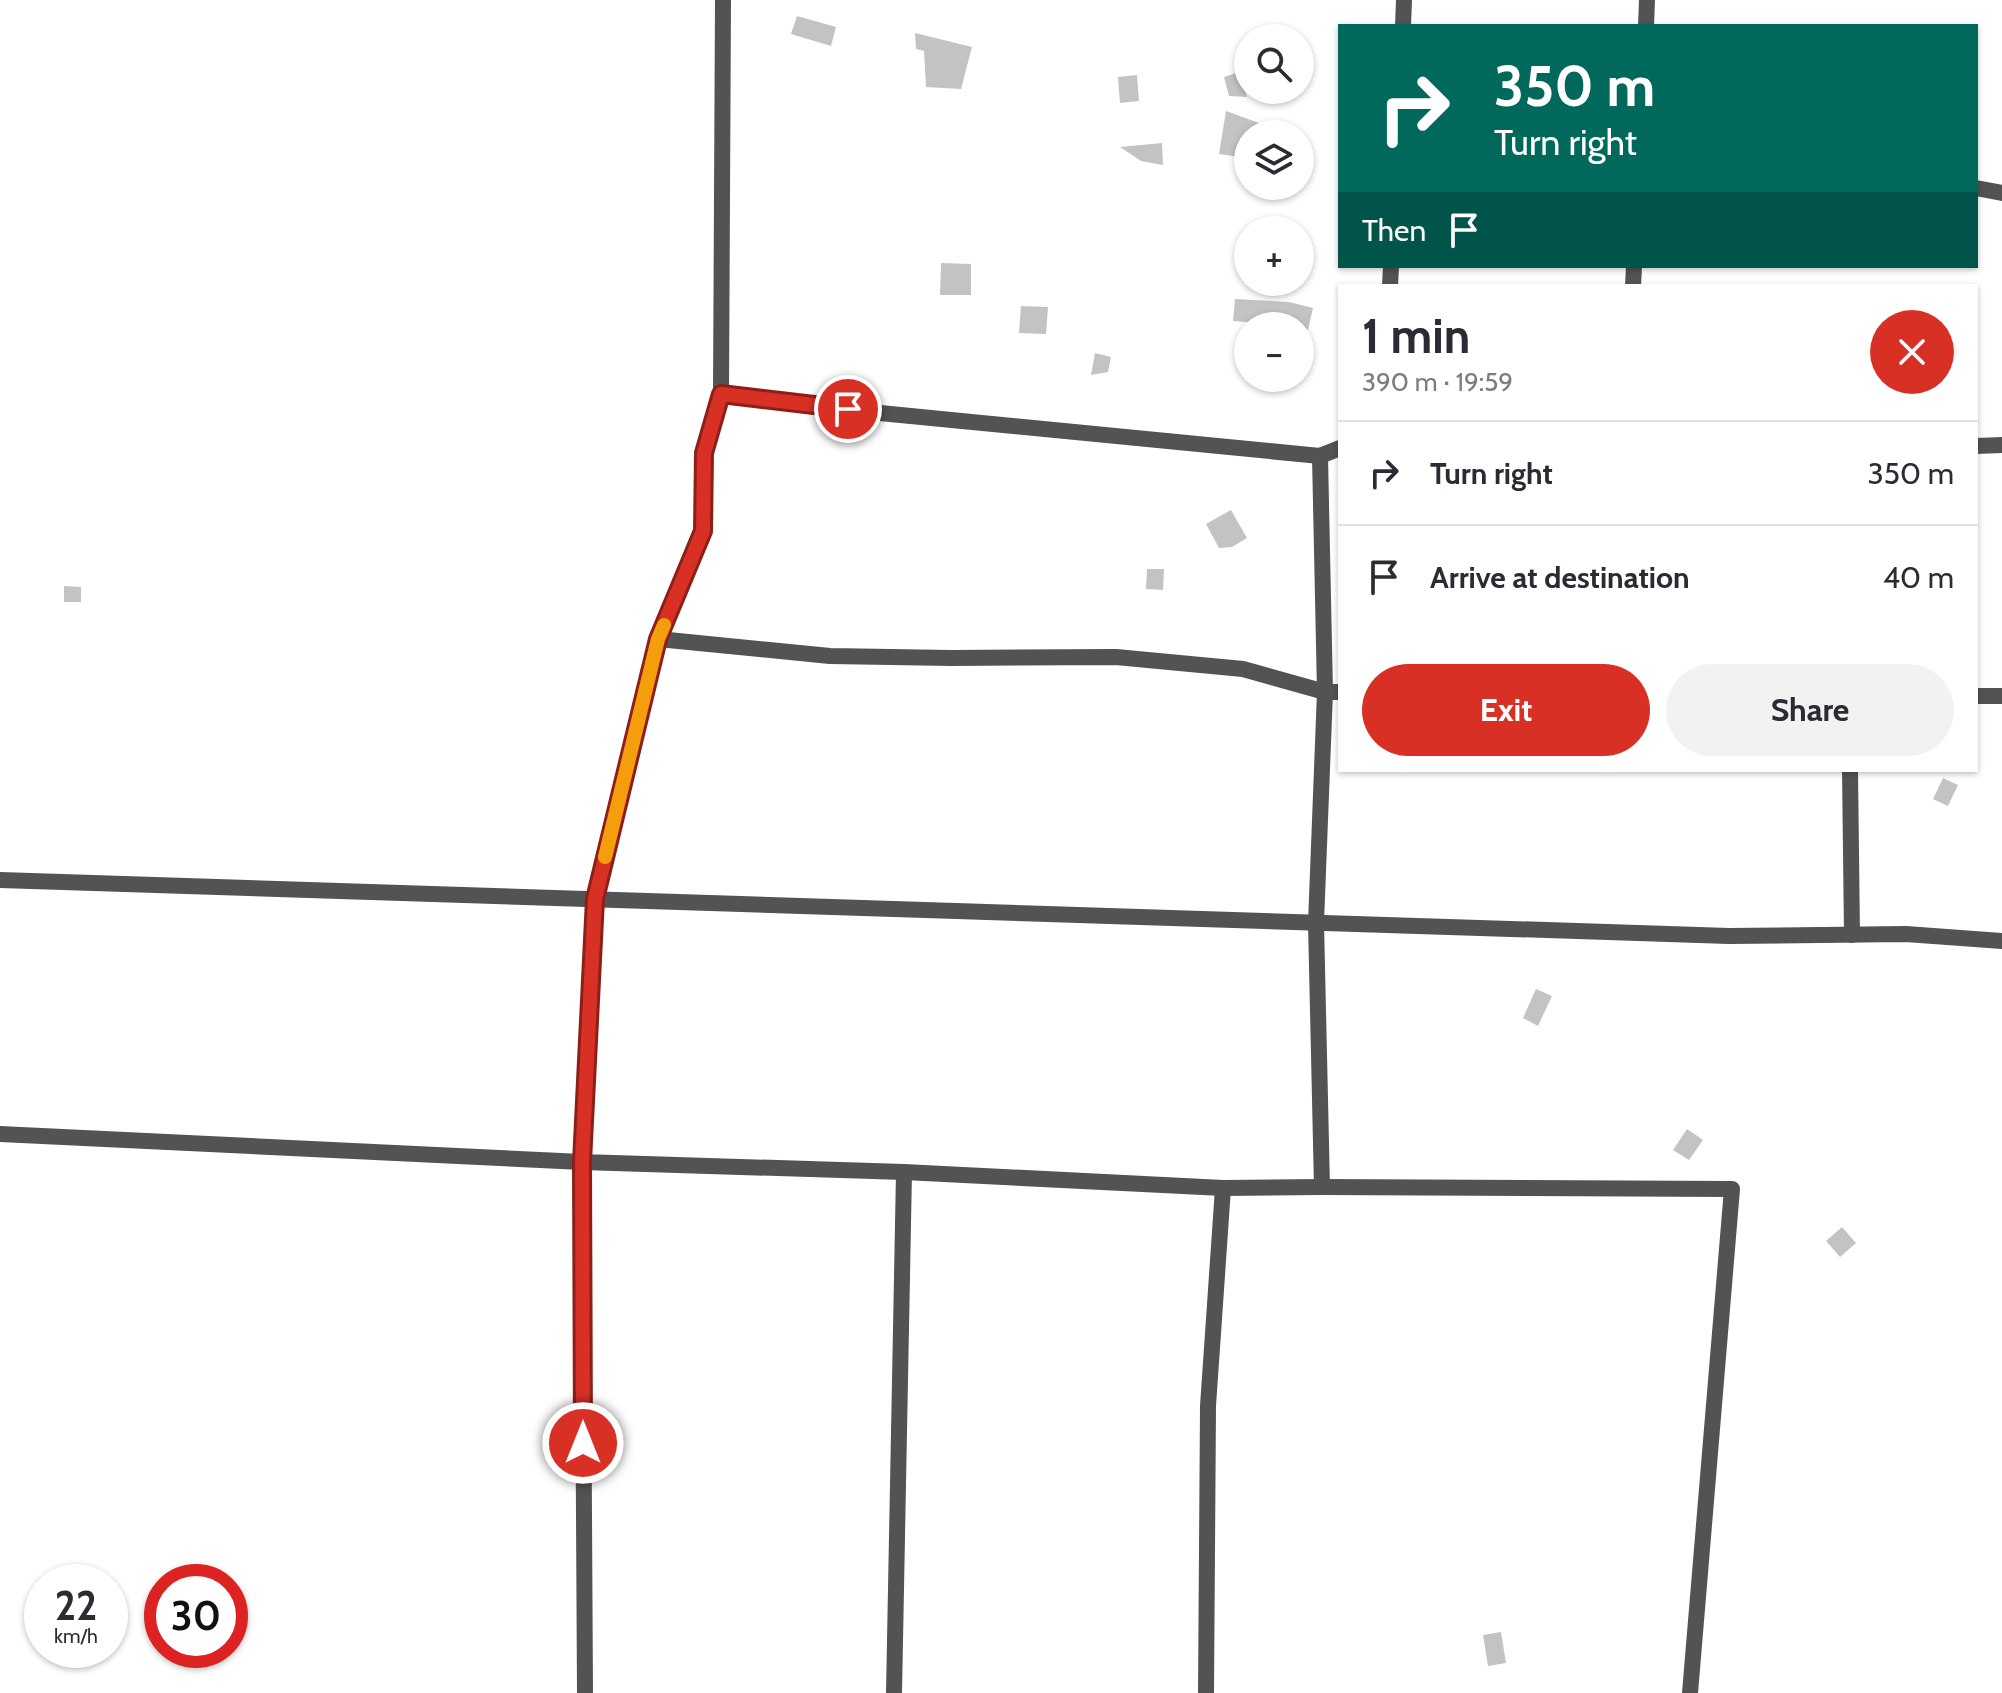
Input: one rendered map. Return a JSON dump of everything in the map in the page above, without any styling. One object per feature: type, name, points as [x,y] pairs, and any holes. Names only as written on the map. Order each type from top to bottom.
[{"type":"street","points":[[585,1693],[582,1162],[595,899],[658,639],[703,531],[704,453],[721,394],[723,0]]},
{"type":"street","points":[[1403,24],[1404,0]]},
{"type":"street","points":[[1646,24],[1647,0]]},
{"type":"street","points":[[1978,188],[2002,193]]},
{"type":"street","points":[[721,394],[880,413],[1320,456],[1338,449]]},
{"type":"street","points":[[1978,446],[2002,445]]},
{"type":"street","points":[[1320,456],[1333,692],[1316,923],[1322,1187]]},
{"type":"street","points":[[658,639],[830,656],[1116,657],[1243,669],[1333,692]]},
{"type":"street","points":[[1978,696],[2002,696]]},
{"type":"street","points":[[1850,772],[1852,935]]},
{"type":"street","points":[[0,880],[1729,936],[1906,934],[2002,941]]},
{"type":"street","points":[[0,1134],[1223,1188],[1732,1189],[1690,1693]]},
{"type":"street","points":[[894,1693],[904,1172]]},
{"type":"street","points":[[1206,1693],[1208,1406],[1223,1188]]},
{"type":"building","points":[[797,16],[836,27],[831,46],[791,34]]},
{"type":"building","points":[[915,33],[972,47],[961,89],[926,87],[924,51],[916,49]]},
{"type":"building","points":[[1234,74],[1234,96],[1229,96],[1224,77]]},
{"type":"building","points":[[1137,75],[1139,101],[1120,103],[1118,77]]},
{"type":"building","points":[[1226,111],[1251,120],[1234,120],[1234,156],[1219,154]]},
{"type":"building","points":[[1162,143],[1163,165],[1141,161],[1120,147]]},
{"type":"building","points":[[941,263],[971,264],[971,295],[940,295]]},
{"type":"building","points":[[1235,299],[1289,302],[1313,308],[1312,312],[1234,312],[1233,321]]},
{"type":"building","points":[[1021,306],[1048,307],[1046,334],[1019,333]]},
{"type":"building","points":[[1095,353],[1111,357],[1108,372],[1091,375]]},
{"type":"building","points":[[1231,510],[1247,538],[1232,547],[1219,548],[1206,524]]},
{"type":"building","points":[[1147,569],[1164,569],[1163,590],[1146,589]]},
{"type":"building","points":[[64,586],[81,587],[81,602],[64,602]]},
{"type":"building","points":[[1943,778],[1958,785],[1948,806],[1933,799]]},
{"type":"building","points":[[1536,989],[1552,996],[1538,1026],[1523,1018]]},
{"type":"building","points":[[1687,1129],[1703,1140],[1689,1160],[1673,1150]]},
{"type":"building","points":[[1842,1227],[1856,1243],[1840,1257],[1826,1241]]},
{"type":"building","points":[[1501,1632],[1506,1663],[1488,1666],[1483,1635]]},
{"type":"slow traffic","points":[[605,857],[664,625]]},
{"type":"route","points":[[583,1443],[582,1162],[595,899],[658,639],[703,531],[704,453],[721,394],[848,409]]}]
